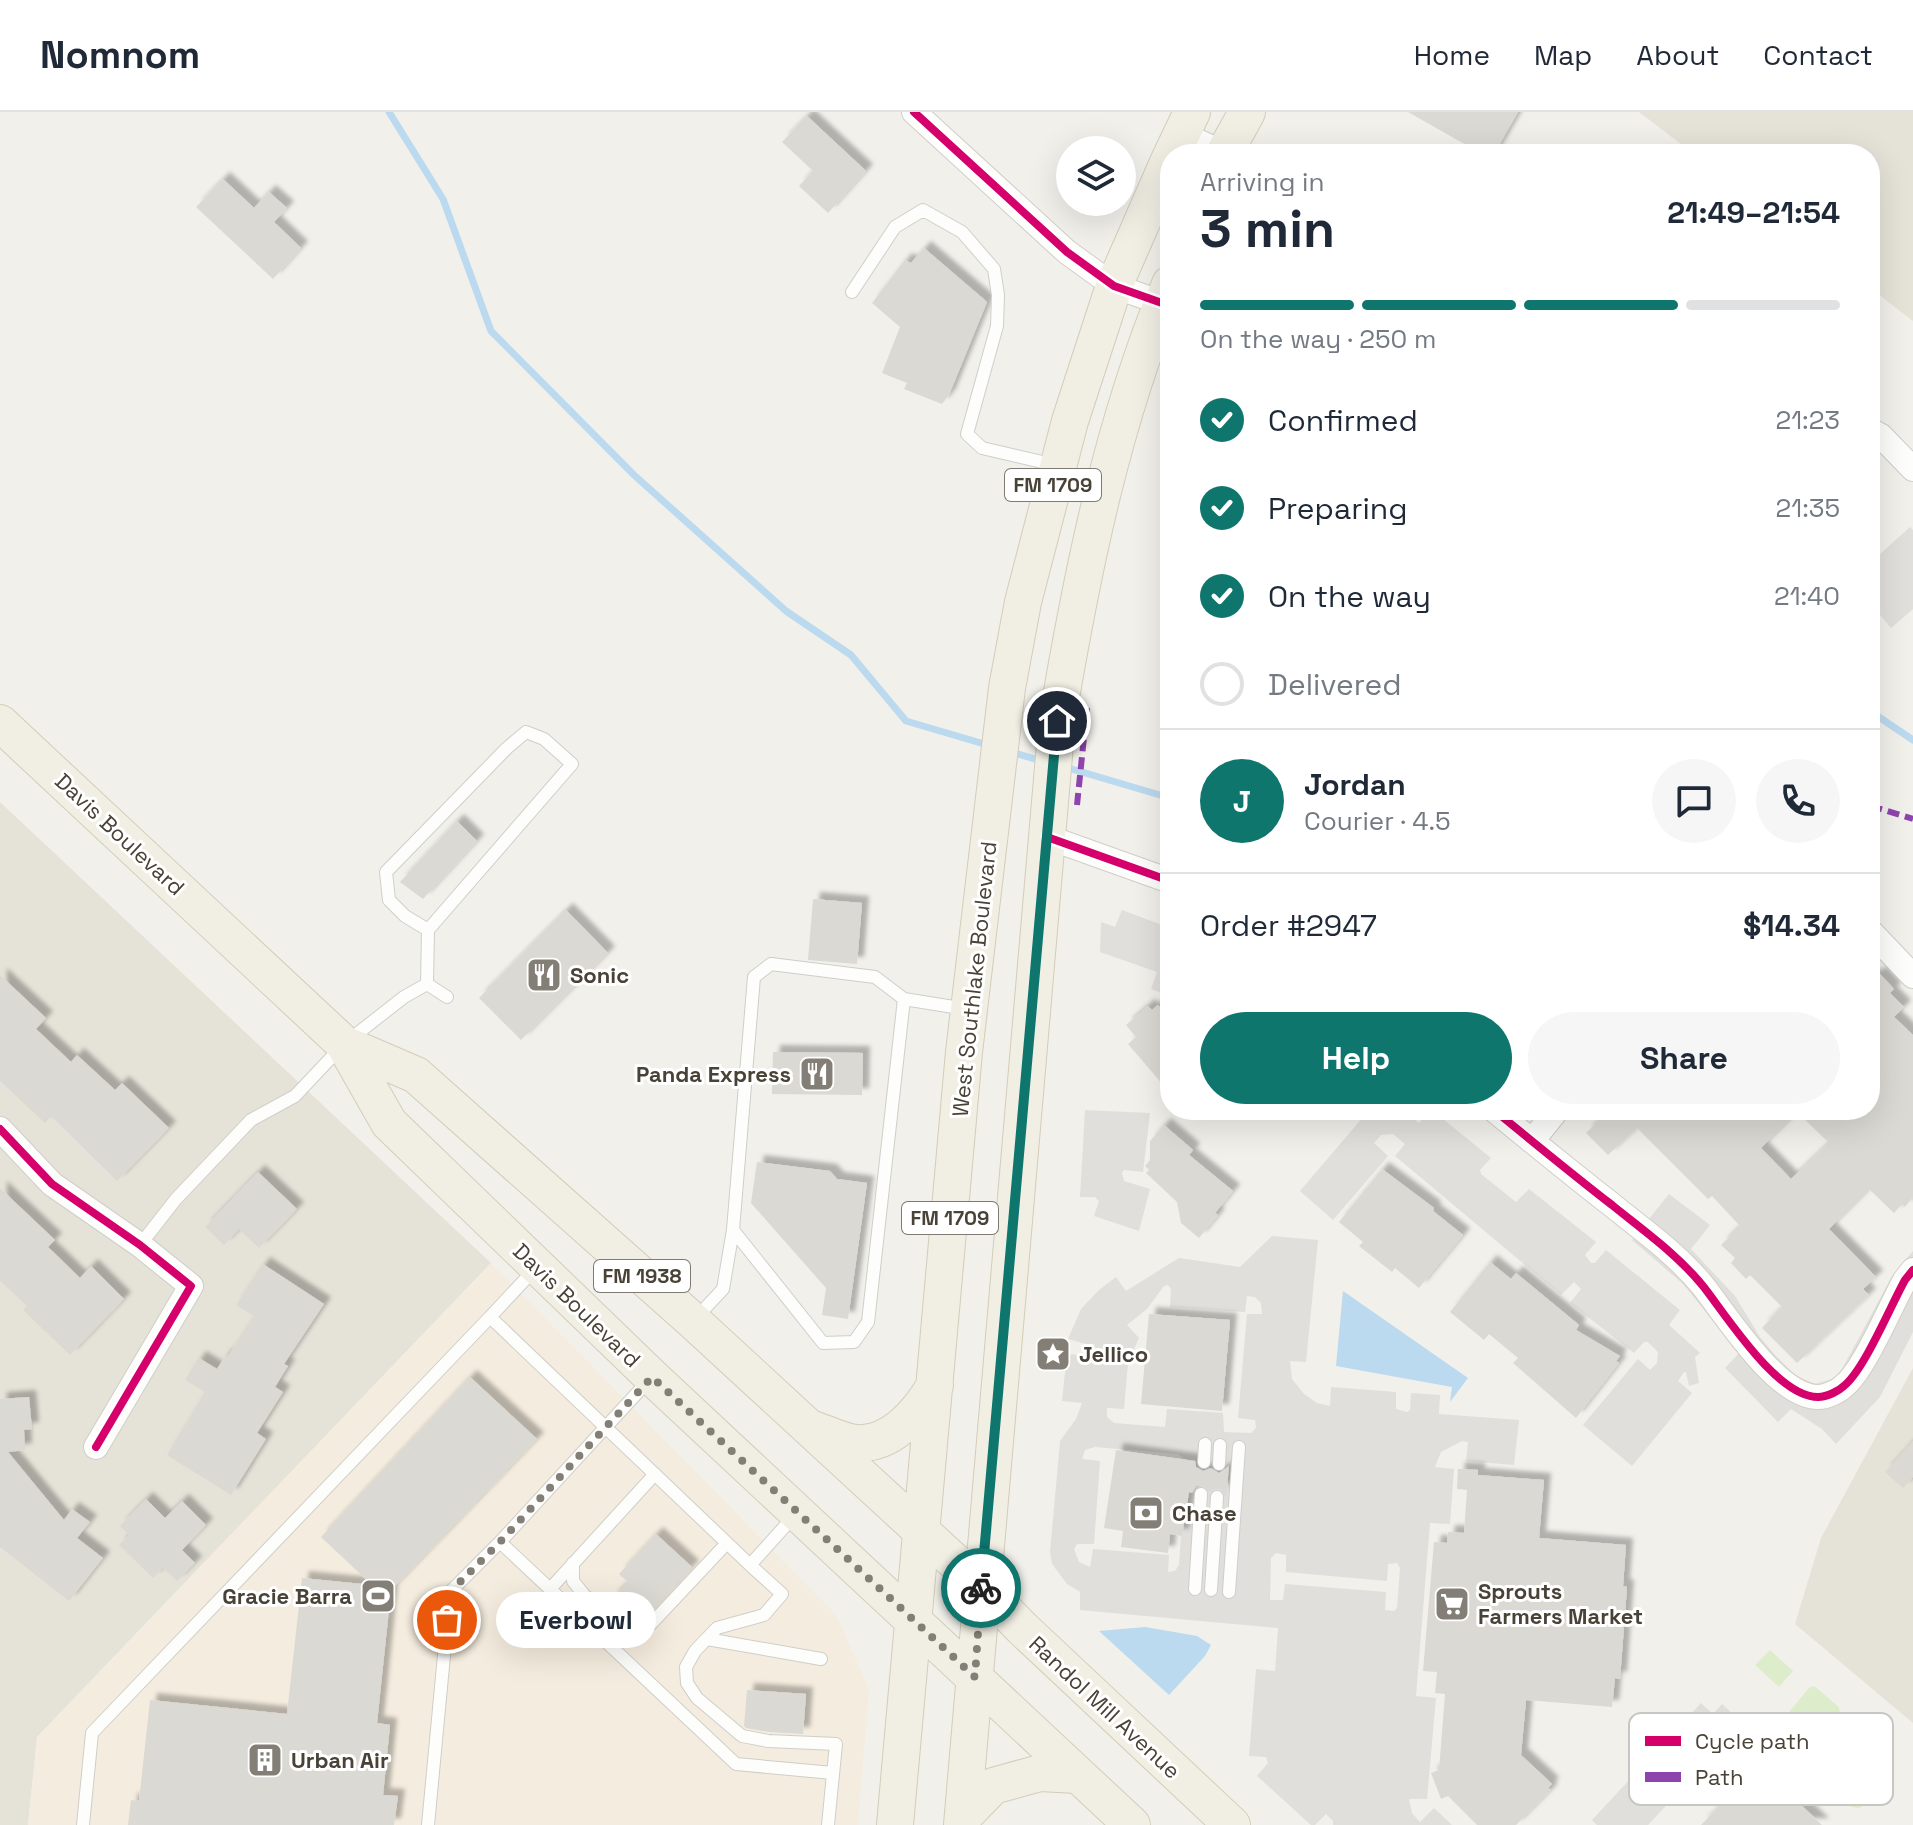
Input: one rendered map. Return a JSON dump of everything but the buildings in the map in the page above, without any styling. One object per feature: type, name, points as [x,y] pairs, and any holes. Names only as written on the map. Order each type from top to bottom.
[{"type":"main road","points":[[1230,144],[1247,112]]},
{"type":"main road","name":"West Southlake Boulevard","points":[[895,1825],[969,1010],[1007,688],[1023,602],[1058,466],[1114,286],[1160,183]]},
{"type":"main road","name":"FM 1709","points":[[962,1821],[1057,721],[1091,539],[1115,445],[1160,311]]},
{"type":"main road","name":"Davis Boulevard","points":[[0,723],[344,1044],[389,1123],[652,1377],[975,1677]]},
{"type":"main road","name":"Davis Boulevard","points":[[344,1044],[416,1075],[693,1321],[981,1586]]},
{"type":"main road","points":[[805,1426],[852,1443],[878,1440],[903,1426],[922,1407],[936,1383]]},
{"type":"main road","name":"Randol Mill Avenue","points":[[981,1586],[1232,1825]]},
{"type":"main road","name":"FM 1938","points":[[975,1677],[1132,1825]]},
{"type":"main road","points":[[962,1821],[993,1786],[1040,1773],[1077,1775]]},
{"type":"street","points":[[914,112],[1067,252],[1114,286],[1160,292]]},
{"type":"street","points":[[1880,435],[1913,469]]},
{"type":"street","points":[[1048,825],[1160,876]]},
{"type":"street","points":[[1880,941],[1913,976]]},
{"type":"street","points":[[1506,1120],[1675,1254],[1741,1338],[1778,1376],[1802,1394],[1819,1397],[1845,1386],[1856,1372],[1913,1270]]},
{"type":"street","points":[[1532,1141],[1549,1120]]},
{"type":"street","points":[[0,1129],[52,1184],[140,1245],[191,1286],[96,1447]]},
{"type":"lane","points":[[852,292],[895,227],[923,210],[962,232],[994,269],[998,295],[997,326],[967,434],[982,448],[1058,466]]},
{"type":"lane","points":[[427,984],[428,930],[572,764],[544,739],[526,732],[386,872],[389,900],[405,916],[428,930]]},
{"type":"lane","points":[[693,1321],[723,1289],[733,1230],[754,977],[771,964],[875,977],[904,999],[969,1010]]},
{"type":"lane","points":[[140,1245],[176,1199],[251,1120],[295,1096],[344,1044],[404,997],[427,984]]},
{"type":"lane","points":[[427,984],[447,997]]},
{"type":"lane","points":[[733,1230],[823,1343],[854,1342],[868,1322],[904,999]]},
{"type":"lane","points":[[83,1825],[92,1733],[537,1267]]},
{"type":"lane","points":[[490,1317],[782,1594],[764,1615],[717,1628],[695,1651],[686,1667],[687,1683],[697,1698],[742,1736],[768,1741],[836,1744],[828,1825]]},
{"type":"lane","points":[[428,1825],[450,1592],[652,1377]]},
{"type":"lane","points":[[1204,1462],[1205,1444]]},
{"type":"lane","points":[[1219,1464],[1220,1445]]},
{"type":"lane","points":[[1229,1592],[1239,1447]]},
{"type":"lane","points":[[550,1589],[655,1474]]},
{"type":"lane","points":[[1195,1589],[1201,1494]]},
{"type":"lane","points":[[1211,1590],[1217,1497]]},
{"type":"lane","points":[[750,1565],[798,1512]]},
{"type":"lane","points":[[500,1542],[736,1764],[833,1773]]},
{"type":"lane","points":[[573,1563],[573,1581],[584,1595],[626,1630],[650,1625],[727,1543]]},
{"type":"lane","points":[[707,1639],[821,1659]]},
{"type":"shaded area","points":[[1639,112],[1913,112],[1913,321],[1880,296],[1880,144],[1681,144]]},
{"type":"shaded area","points":[[1910,527],[1913,530],[1913,609],[1891,628],[1880,615],[1880,554]]},
{"type":"shaded area","points":[[0,802],[491,1263],[37,1737],[28,1825],[0,1825]]},
{"type":"shaded area","points":[[1122,910],[1160,924],[1160,992],[1151,989],[1157,972],[1100,952],[1101,922],[1115,927]]},
{"type":"shaded area","points":[[1085,1110],[1150,1113],[1143,1172],[1124,1170],[1122,1173],[1124,1181],[1150,1189],[1139,1231],[1094,1216],[1099,1201],[1095,1197],[1080,1197]]},
{"type":"shaded area","points":[[1360,1120],[1416,1120],[1419,1123],[1422,1120],[1444,1120],[1491,1158],[1480,1170],[1481,1174],[1516,1202],[1529,1189],[1596,1242],[1585,1255],[1591,1263],[1595,1263],[1606,1250],[1680,1310],[1669,1325],[1700,1353],[1695,1357],[1699,1383],[1689,1386],[1684,1372],[1678,1381],[1692,1393],[1632,1466],[1583,1425],[1638,1359],[1650,1370],[1657,1363],[1658,1352],[1648,1342],[1644,1342],[1634,1353],[1570,1303],[1581,1289],[1574,1282],[1561,1295],[1395,1156],[1405,1144],[1393,1134],[1381,1135],[1374,1143],[1388,1156],[1333,1220],[1300,1191]]},
{"type":"shaded area","points":[[1669,1194],[1710,1225],[1691,1249],[1735,1296],[1775,1355],[1795,1375],[1815,1384],[1835,1378],[1842,1369],[1892,1276],[1913,1251],[1913,1332],[1880,1397],[1836,1444],[1822,1429],[1791,1409],[1778,1422],[1725,1368],[1739,1353],[1683,1284],[1632,1240]]},
{"type":"shaded area","points":[[1272,1236],[1318,1240],[1306,1362],[1290,1361],[1292,1379],[1304,1394],[1317,1403],[1330,1406],[1331,1387],[1396,1392],[1396,1409],[1407,1412],[1410,1410],[1411,1393],[1440,1395],[1439,1414],[1519,1420],[1514,1465],[1466,1461],[1468,1442],[1462,1441],[1441,1452],[1435,1467],[1454,1469],[1450,1524],[1430,1523],[1416,1696],[1436,1698],[1427,1799],[1409,1799],[1412,1813],[1420,1822],[1434,1808],[1452,1825],[1333,1825],[1326,1814],[1311,1825],[1257,1776],[1268,1763],[1266,1757],[1249,1756],[1256,1669],[1275,1671],[1278,1628],[1080,1610],[1080,1592],[1067,1584],[1052,1564],[1050,1552],[1060,1441],[1076,1419],[1082,1403],[1062,1401],[1067,1354],[1084,1355],[1086,1344],[1068,1339],[1081,1309],[1116,1277],[1126,1291],[1179,1258],[1240,1267]],"holes":[[[1168,1285],[1171,1289],[1170,1307],[1245,1312],[1247,1296],[1255,1297],[1261,1303],[1262,1314],[1247,1314],[1238,1418],[1255,1420],[1256,1428],[1251,1433],[1224,1432],[1223,1413],[1167,1409],[1165,1427],[1114,1423],[1107,1417],[1107,1408],[1124,1409],[1128,1363],[1139,1338],[1127,1325],[1147,1309]],[[1095,1447],[1178,1454],[1186,1460],[1179,1565],[1175,1571],[1168,1572],[1169,1555],[1093,1549],[1090,1567],[1079,1562],[1074,1549],[1077,1544],[1094,1544],[1100,1461],[1082,1459],[1085,1450]],[[1276,1553],[1286,1555],[1286,1572],[1387,1581],[1388,1564],[1397,1563],[1400,1568],[1397,1608],[1394,1611],[1385,1610],[1386,1592],[1285,1584],[1283,1600],[1270,1600],[1271,1558]]]},
{"type":"shaded area","points":[[491,1263],[836,1615],[869,1689],[858,1825],[28,1825],[37,1737]]},
{"type":"shaded area","points":[[1913,1368],[1913,1723],[1795,1624],[1821,1538]]},
{"type":"shaded area","points":[[1701,1703],[1712,1713],[1692,1713]]},
{"type":"shaded area","points":[[1722,1704],[1732,1713],[1714,1713]]},
{"type":"shaded area","points":[[1629,1780],[1629,1805],[1667,1805],[1648,1825],[1597,1825],[1592,1820]]},
{"type":"green space","points":[[1770,1650],[1793,1671],[1779,1687],[1755,1665]]},
{"type":"green space","points":[[1814,1686],[1839,1707],[1840,1713],[1789,1713]]},
{"type":"water","points":[[1343,1291],[1468,1378],[1450,1402],[1452,1387],[1336,1366]]},
{"type":"water","points":[[1145,1627],[1197,1636],[1211,1645],[1205,1656],[1169,1695],[1099,1631]]},
{"type":"waterway","points":[[389,112],[443,199],[491,331],[634,475],[786,611],[851,655],[906,721],[991,746]]},
{"type":"waterway","points":[[1880,718],[1913,740]]},
{"type":"waterway","points":[[1011,752],[1045,762]]},
{"type":"waterway","points":[[1065,767],[1160,795]]},
{"type":"marked path","points":[[1077,805],[1087,708]]},
{"type":"marked path","points":[[1880,809],[1913,819]]},
{"type":"cycle path","points":[[914,112],[1067,252],[1114,286],[1160,302]]},
{"type":"cycle path","points":[[1047,837],[1160,877]]},
{"type":"cycle path","points":[[1506,1120],[1671,1253],[1693,1274],[1770,1370],[1802,1393],[1818,1397],[1829,1395],[1853,1377],[1913,1270]]},
{"type":"cycle path","points":[[0,1129],[52,1184],[140,1245],[191,1286],[96,1447]]},
{"type":"way so far","points":[[447,1620],[450,1592],[652,1377],[975,1677],[981,1588]]},
{"type":"place","name":"Sonic","points":[[544,975]]},
{"type":"place","name":"Panda Express","points":[[817,1074]]},
{"type":"place","name":"Jellico","points":[[1053,1354]]},
{"type":"place","name":"Chase","points":[[1146,1513]]},
{"type":"place","name":"Gracie Barra","points":[[378,1596]]},
{"type":"place","name":"Sprouts Farmers Market","points":[[1452,1604]]},
{"type":"place","name":"Everbowl","points":[[447,1620]]},
{"type":"place","name":"Urban Air","points":[[265,1760]]},
{"type":"route","points":[[981,1588],[1057,721]]}]
